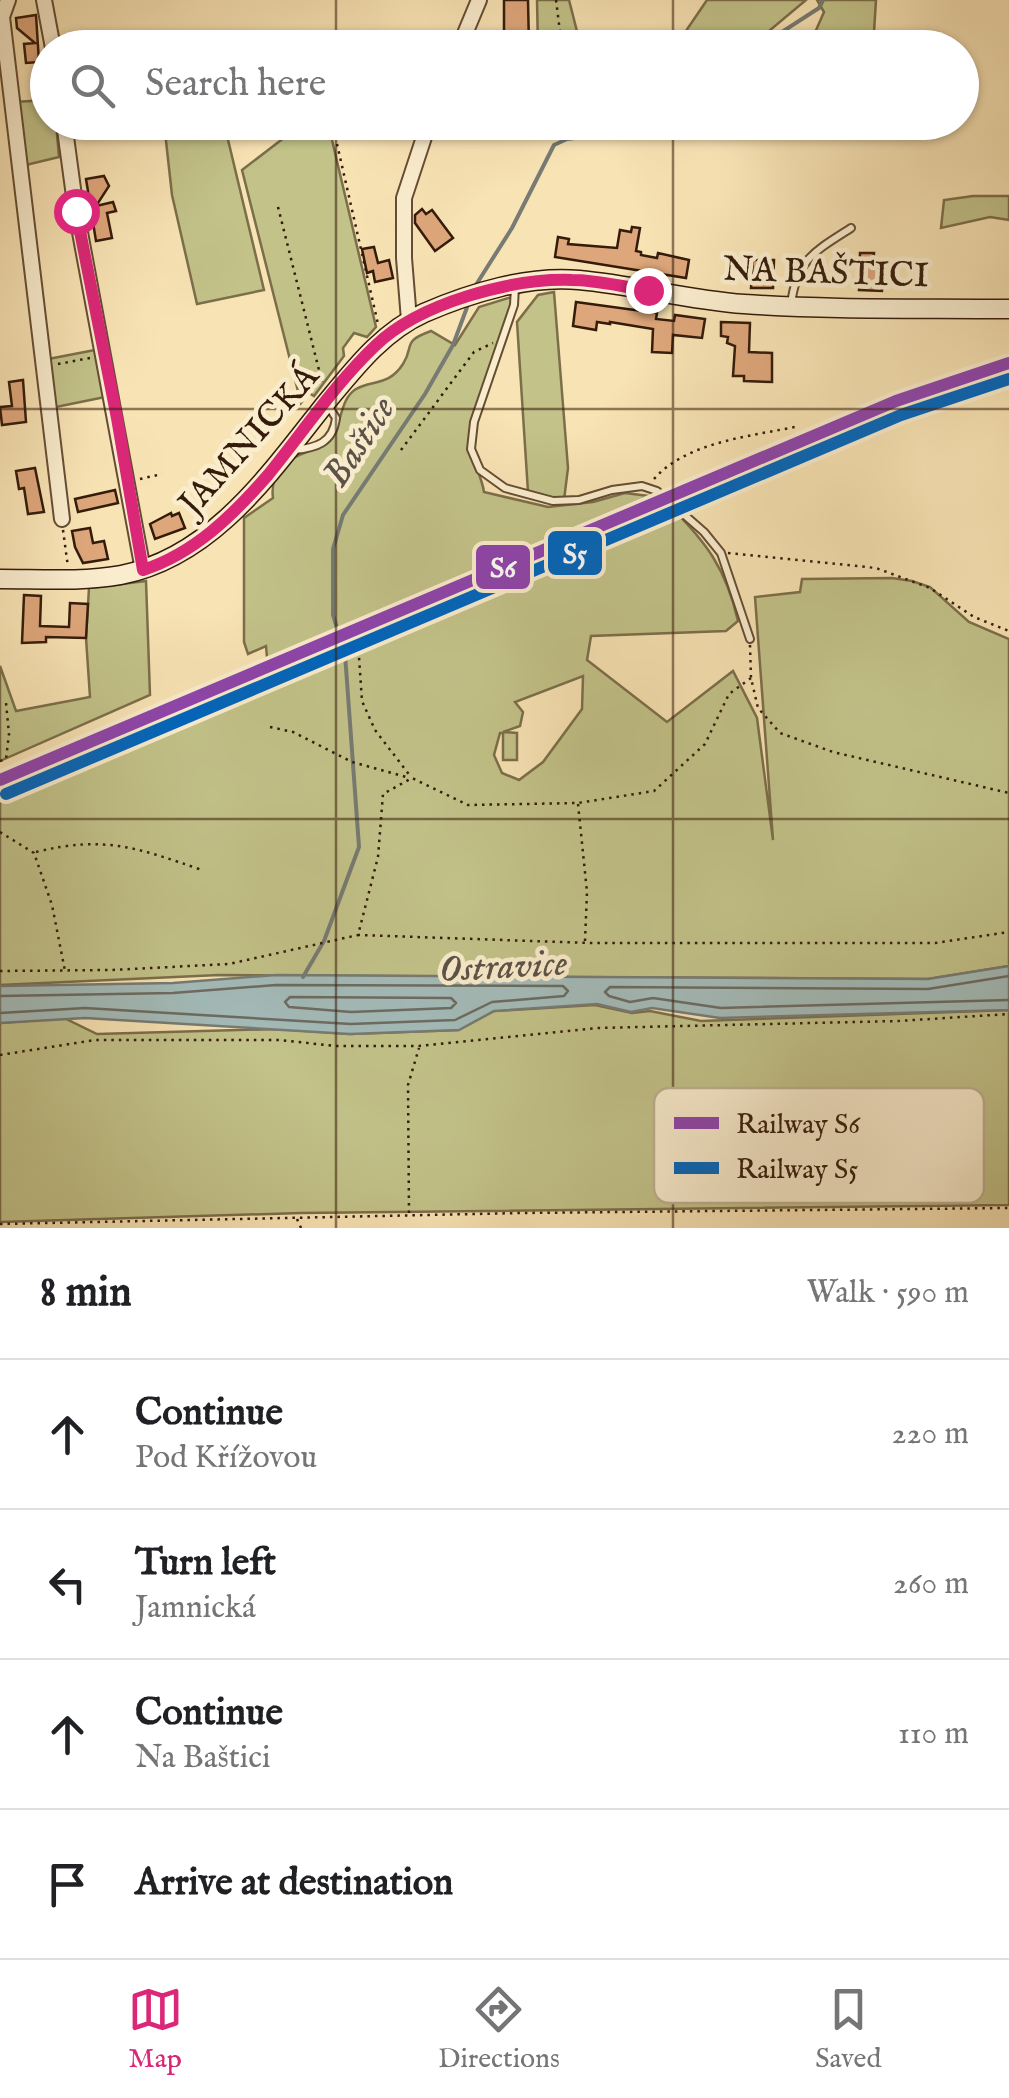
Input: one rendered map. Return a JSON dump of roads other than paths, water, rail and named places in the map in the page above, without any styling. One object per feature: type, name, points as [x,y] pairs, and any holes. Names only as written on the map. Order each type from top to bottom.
[{"type":"main road","name":"NA BAŠTICI","points":[[464,299],[548,280],[577,280],[724,302],[1009,309]]},
{"type":"main road","name":"JAMNICKÁ","points":[[0,579],[90,579],[143,570],[176,556],[228,518],[288,450],[324,396],[382,340],[409,320],[464,299]]},
{"type":"street","points":[[8,0],[2,17],[62,519]]},
{"type":"street","points":[[44,0],[50,30]]},
{"type":"street","points":[[466,30],[479,0]]},
{"type":"street","points":[[66,140],[76,211],[143,570]]},
{"type":"street","points":[[409,320],[404,198],[423,140]]},
{"type":"lane","points":[[791,306],[794,280],[804,261],[851,228]]},
{"type":"lane","points":[[516,286],[514,306],[474,422],[471,449],[480,470],[505,488],[553,502],[579,500],[612,490],[647,488],[666,498],[722,553],[750,639]]},
{"type":"water","points":[[1009,966],[1009,1010],[720,1018],[652,1008],[631,1012],[597,1004],[494,1011],[459,1030],[350,1034],[85,1018],[0,1023],[0,986],[173,983],[276,975],[928,979]]},
{"type":"waterway","name":"Baštice","points":[[785,30],[819,8],[823,0]]},
{"type":"waterway","name":"Baštice","points":[[474,288],[512,228],[554,145],[565,140]]},
{"type":"waterway","name":"Baštice","points":[[303,977],[324,941],[359,847],[345,654],[333,615],[333,549],[343,515],[425,394],[453,345],[469,302]]},
{"type":"rail line","name":"S6","points":[[0,780],[896,401],[1009,363]]},
{"type":"rail line","name":"S5","points":[[6,794],[901,415],[1009,379]]},
{"type":"water label","name":"Ostravice","points":[[503,965]]}]
